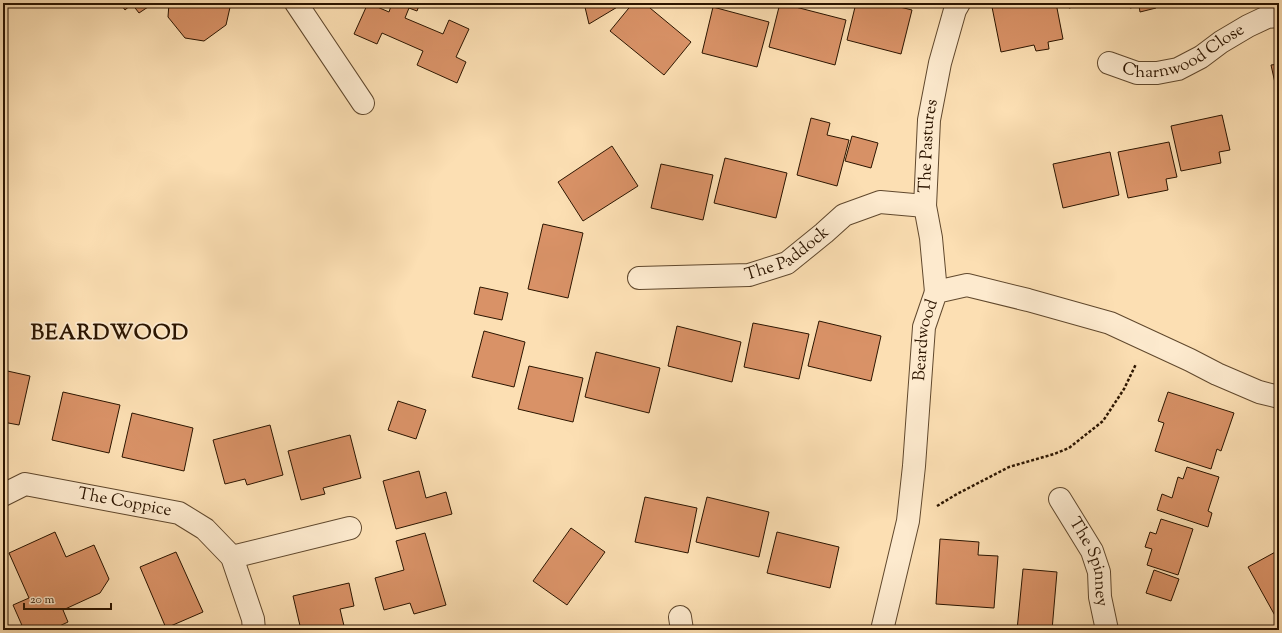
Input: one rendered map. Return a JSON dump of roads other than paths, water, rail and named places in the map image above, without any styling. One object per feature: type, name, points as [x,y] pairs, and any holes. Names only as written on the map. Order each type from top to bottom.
[{"type":"street","points":[[296,3],[363,103]]},
{"type":"street","name":"The Pastures","points":[[936,292],[931,238],[926,206],[929,120],[940,63],[955,10],[959,3]]},
{"type":"street","name":"Charnwood Close","points":[[1109,63],[1137,72],[1157,73],[1178,69],[1202,58],[1221,42],[1248,26],[1267,17],[1279,16]]},
{"type":"street","name":"The Paddock","points":[[638,278],[749,275],[787,263],[844,215],[880,202],[926,206]]},
{"type":"street","name":"Beardwood","points":[[882,630],[908,521],[914,466],[924,327],[936,292],[967,285],[1028,300],[1110,324],[1145,339],[1217,374],[1259,392],[1279,397]]},
{"type":"street","name":"The Coppice","points":[[3,495],[25,484],[179,513],[205,529],[232,557],[253,619],[254,630]]},
{"type":"street","name":"The Spinney","points":[[1060,499],[1092,552],[1099,572],[1100,597],[1107,630]]},
{"type":"street","points":[[232,557],[350,528]]},
{"type":"district","name":"BEARDWOOD","points":[[110,334]]}]
